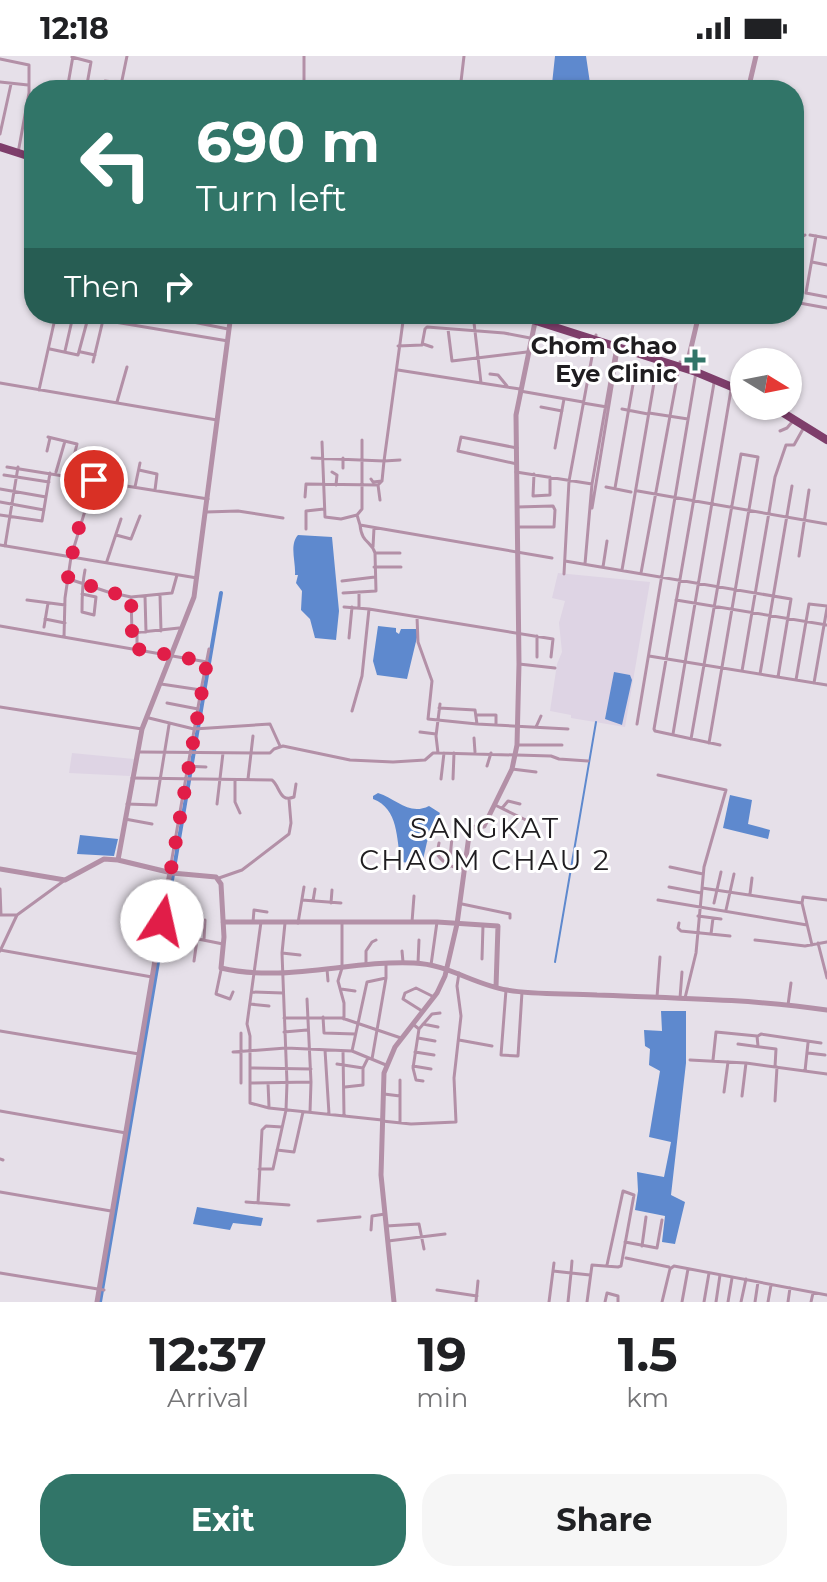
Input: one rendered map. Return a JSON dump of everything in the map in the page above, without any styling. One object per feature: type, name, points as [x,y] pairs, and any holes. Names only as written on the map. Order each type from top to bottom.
[{"type":"highway","points":[[0,150],[24,156]]},
{"type":"highway","points":[[0,150],[24,158]]},
{"type":"highway","points":[[554,324],[730,384]]},
{"type":"highway","points":[[596,337],[730,385]]},
{"type":"highway","points":[[802,418],[827,434]]},
{"type":"highway","points":[[797,420],[827,440]]},
{"type":"street","points":[[124,80],[127,56]]},
{"type":"street","points":[[304,56],[304,80]]},
{"type":"street","points":[[461,80],[464,56]]},
{"type":"street","points":[[750,80],[756,56]]},
{"type":"street","points":[[69,80],[72,57],[87,58],[91,65],[88,80]]},
{"type":"street","points":[[0,59],[29,63],[29,80]]},
{"type":"street","points":[[0,82],[24,85]]},
{"type":"street","points":[[0,134],[11,84]]},
{"type":"street","points":[[18,153],[24,116]]},
{"type":"street","points":[[816,236],[806,293],[826,297],[827,287]]},
{"type":"street","points":[[804,237],[827,238]]},
{"type":"street","points":[[812,262],[827,265]]},
{"type":"street","points":[[804,304],[827,308]]},
{"type":"street","points":[[39,390],[56,324]]},
{"type":"street","points":[[64,353],[71,324]]},
{"type":"street","points":[[81,352],[87,324]]},
{"type":"street","points":[[93,362],[102,324]]},
{"type":"street","points":[[127,324],[228,341]]},
{"type":"street","points":[[208,324],[229,330]]},
{"type":"street","points":[[118,860],[142,729],[194,597],[230,324]]},
{"type":"street","points":[[380,500],[402,324]]},
{"type":"street","points":[[474,324],[481,383]]},
{"type":"street","points":[[394,1302],[380,1170],[386,1065],[411,1023],[434,997],[447,969],[457,924],[470,828],[484,826],[512,769],[516,754],[519,633],[516,415],[532,324]]},
{"type":"street","points":[[641,573],[669,416],[696,324]]},
{"type":"street","points":[[423,344],[426,327],[531,337],[551,342]]},
{"type":"street","points":[[448,329],[452,361],[528,352]]},
{"type":"street","points":[[564,574],[569,480],[596,337]]},
{"type":"street","points":[[398,346],[423,344],[432,347]]},
{"type":"street","points":[[585,564],[594,484],[617,347]]},
{"type":"street","points":[[50,349],[95,355]]},
{"type":"street","points":[[117,403],[127,367]]},
{"type":"street","points":[[396,370],[688,419]]},
{"type":"street","points":[[622,570],[656,371]]},
{"type":"street","points":[[637,724],[696,372]]},
{"type":"street","points":[[615,488],[635,373]]},
{"type":"street","points":[[490,374],[498,375],[507,387]]},
{"type":"street","points":[[715,379],[654,729],[720,745]]},
{"type":"street","points":[[0,383],[218,420]]},
{"type":"street","points":[[673,735],[730,398]]},
{"type":"street","points":[[555,448],[564,399]]},
{"type":"street","points":[[541,407],[562,411]]},
{"type":"street","points":[[780,431],[793,420]]},
{"type":"street","points":[[742,671],[775,477],[786,445],[794,445],[805,426]]},
{"type":"street","points":[[517,448],[461,437],[458,451],[517,464]]},
{"type":"street","points":[[47,451],[49,438],[77,444],[69,476]]},
{"type":"street","points":[[322,442],[326,518],[341,519],[357,515],[362,509],[362,440]]},
{"type":"street","points":[[0,515],[42,521],[49,482],[65,441]]},
{"type":"street","points":[[691,739],[741,454],[758,457],[709,743]]},
{"type":"street","points":[[312,458],[400,460]]},
{"type":"street","points":[[343,458],[343,468]]},
{"type":"street","points":[[135,487],[140,463]]},
{"type":"street","points":[[7,467],[208,499]]},
{"type":"street","points":[[18,467],[2,545],[197,578]]},
{"type":"street","points":[[139,470],[157,474],[155,490]]},
{"type":"street","points":[[332,472],[337,475],[336,485]]},
{"type":"street","points":[[516,472],[827,524]]},
{"type":"street","points":[[534,474],[533,496],[550,495],[550,477]]},
{"type":"street","points":[[4,475],[49,482]]},
{"type":"street","points":[[371,479],[380,483]]},
{"type":"street","points":[[64,637],[71,557],[94,480]]},
{"type":"street","points":[[305,497],[306,484],[362,486],[380,483]]},
{"type":"street","points":[[760,674],[792,486]]},
{"type":"street","points":[[0,489],[46,497]]},
{"type":"street","points":[[799,556],[809,490]]},
{"type":"street","points":[[354,501],[362,501]]},
{"type":"street","points":[[0,502],[44,510]]},
{"type":"street","points":[[517,507],[553,506],[555,510],[554,527],[518,527]]},
{"type":"street","points":[[26,519],[29,507]]},
{"type":"street","points":[[306,529],[306,511],[324,509]]},
{"type":"street","points":[[206,512],[238,511],[283,518]]},
{"type":"street","points":[[357,515],[365,543],[373,547]]},
{"type":"street","points":[[116,535],[131,539],[140,516]]},
{"type":"street","points":[[107,563],[121,519]]},
{"type":"street","points":[[360,525],[552,558]]},
{"type":"street","points":[[343,593],[375,592],[374,528]]},
{"type":"street","points":[[603,567],[607,541]]},
{"type":"street","points":[[375,553],[400,553]]},
{"type":"street","points":[[565,561],[791,599],[778,677]]},
{"type":"street","points":[[374,567],[401,567]]},
{"type":"street","points":[[82,594],[96,597],[94,615],[82,612],[82,594],[82,583],[85,570]]},
{"type":"street","points":[[68,578],[131,597],[173,592],[177,575]]},
{"type":"street","points":[[342,581],[375,577]]},
{"type":"street","points":[[359,592],[359,608]]},
{"type":"street","points":[[160,595],[161,631]]},
{"type":"street","points":[[145,596],[146,632]]},
{"type":"street","points":[[131,597],[137,649]]},
{"type":"street","points":[[27,600],[65,605]]},
{"type":"street","points":[[676,600],[825,625]]},
{"type":"street","points":[[44,627],[48,603]]},
{"type":"street","points":[[796,680],[810,603],[827,607],[814,683]]},
{"type":"street","points":[[344,607],[553,639],[551,657]]},
{"type":"street","points":[[349,638],[352,607]]},
{"type":"street","points":[[352,711],[361,683],[369,609]]},
{"type":"street","points":[[417,617],[418,642],[432,681],[428,719],[568,729]]},
{"type":"street","points":[[45,619],[65,623]]},
{"type":"street","points":[[0,626],[207,662]]},
{"type":"street","points":[[127,634],[183,628]]},
{"type":"street","points":[[537,636],[537,657]]},
{"type":"street","points":[[97,1302],[102,1289],[209,649]]},
{"type":"street","points":[[648,656],[827,685]]},
{"type":"street","points":[[519,664],[555,668]]},
{"type":"street","points":[[161,684],[201,690]]},
{"type":"street","points":[[167,703],[198,709]]},
{"type":"street","points":[[438,753],[436,734],[439,706],[474,710],[477,724]]},
{"type":"street","points":[[0,707],[142,729]]},
{"type":"street","points":[[476,715],[495,715],[496,725]]},
{"type":"street","points":[[536,727],[541,716]]},
{"type":"street","points":[[146,717],[169,725],[197,729],[270,724],[280,746]]},
{"type":"street","points":[[127,804],[156,805],[169,725]]},
{"type":"street","points":[[420,732],[436,734]]},
{"type":"street","points":[[248,779],[253,736]]},
{"type":"street","points":[[474,738],[475,752]]},
{"type":"street","points":[[517,745],[562,745]]},
{"type":"street","points":[[138,752],[270,753],[280,746],[353,760],[393,762],[425,760],[433,753],[475,752],[588,761]]},
{"type":"street","points":[[217,804],[223,753]]},
{"type":"street","points":[[441,779],[444,753]]},
{"type":"street","points":[[453,779],[454,753]]},
{"type":"street","points":[[487,766],[491,753]]},
{"type":"street","points":[[189,767],[206,767]]},
{"type":"street","points":[[512,769],[536,772]]},
{"type":"street","points":[[658,775],[726,790],[703,874],[696,953],[682,998]]},
{"type":"street","points":[[132,778],[274,780],[282,796],[289,799]]},
{"type":"street","points":[[235,780],[235,802],[240,813]]},
{"type":"street","points":[[289,799],[294,797],[296,784]]},
{"type":"street","points":[[152,977],[1,948],[17,915],[65,880],[100,860],[118,860],[172,873],[219,878],[242,870],[289,834],[289,799]]},
{"type":"street","points":[[502,808],[508,801],[520,804]]},
{"type":"street","points":[[495,805],[528,821]]},
{"type":"street","points":[[125,819],[152,824]]},
{"type":"street","points":[[449,867],[452,838]]},
{"type":"street","points":[[439,843],[438,856],[449,867],[464,869]]},
{"type":"street","points":[[670,867],[703,874]]},
{"type":"street","points":[[0,869],[65,880]]},
{"type":"street","points":[[714,903],[721,872]]},
{"type":"street","points":[[726,911],[734,874]]},
{"type":"street","points":[[219,878],[223,944],[216,994],[230,999],[233,992]]},
{"type":"street","points":[[749,896],[752,878]]},
{"type":"street","points":[[298,923],[304,887]]},
{"type":"street","points":[[669,887],[716,890],[802,903]]},
{"type":"street","points":[[0,889],[0,915],[17,915]]},
{"type":"street","points":[[313,901],[315,889]]},
{"type":"street","points":[[331,903],[332,890]]},
{"type":"street","points":[[412,922],[414,896]]},
{"type":"street","points":[[812,945],[803,897],[827,900]]},
{"type":"street","points":[[302,900],[341,903]]},
{"type":"street","points":[[658,900],[807,925]]},
{"type":"street","points":[[458,903],[510,914],[510,918]]},
{"type":"street","points":[[253,922],[254,910],[267,912]]},
{"type":"street","points":[[192,913],[192,934],[197,940],[223,944]]},
{"type":"street","points":[[698,916],[721,919]]},
{"type":"street","points":[[711,934],[713,918]]},
{"type":"street","points":[[204,941],[205,920]]},
{"type":"street","points":[[223,922],[437,922],[499,928],[496,987]]},
{"type":"street","points":[[261,922],[247,1024],[250,1036],[250,1103],[269,1108],[400,1123],[455,1123],[454,1078],[461,1016],[457,986],[459,973]]},
{"type":"street","points":[[342,922],[342,968],[338,981],[344,1019]]},
{"type":"street","points":[[431,965],[437,922]]},
{"type":"street","points":[[259,1169],[272,1170],[286,1110],[282,953],[285,923]]},
{"type":"street","points":[[679,923],[680,930],[730,936]]},
{"type":"street","points":[[482,959],[483,925]]},
{"type":"street","points":[[194,961],[197,940]]},
{"type":"street","points":[[366,966],[366,951],[376,940]]},
{"type":"street","points":[[418,963],[419,940]]},
{"type":"street","points":[[755,940],[805,946],[827,942]]},
{"type":"street","points":[[818,943],[827,978]]},
{"type":"street","points":[[402,951],[403,962]]},
{"type":"street","points":[[282,953],[300,955]]},
{"type":"street","points":[[657,997],[660,957]]},
{"type":"street","points":[[221,968],[283,973],[418,963],[522,992],[682,998],[827,1010]]},
{"type":"street","points":[[345,1087],[361,1087],[363,1068],[370,1059],[376,1030],[386,964]]},
{"type":"street","points":[[327,969],[328,981]]},
{"type":"street","points":[[682,972],[682,998]]},
{"type":"street","points":[[352,1051],[367,982],[386,978]]},
{"type":"street","points":[[788,1005],[791,983]]},
{"type":"street","points":[[422,1011],[403,999],[405,993],[416,988],[434,997]]},
{"type":"street","points":[[341,989],[355,991]]},
{"type":"street","points":[[506,990],[501,1055],[518,1056],[522,992]]},
{"type":"street","points":[[252,992],[283,993]]},
{"type":"street","points":[[307,999],[310,1112]]},
{"type":"street","points":[[250,1004],[269,1006]]},
{"type":"street","points":[[423,1081],[416,1080],[413,1066],[419,1029],[432,1014],[440,1013]]},
{"type":"street","points":[[323,1017],[324,1033],[355,1034]]},
{"type":"street","points":[[284,1018],[344,1019],[401,1038]]},
{"type":"street","points":[[411,1023],[419,1029]]},
{"type":"street","points":[[423,1024],[438,1027]]},
{"type":"street","points":[[284,1032],[307,1030]]},
{"type":"street","points":[[0,1031],[139,1054]]},
{"type":"street","points":[[241,1033],[241,1083]]},
{"type":"street","points":[[713,1060],[715,1033],[760,1034],[821,1043]]},
{"type":"street","points":[[758,1036],[758,1046]]},
{"type":"street","points":[[775,1101],[778,1036]]},
{"type":"street","points":[[418,1038],[435,1041]]},
{"type":"street","points":[[459,1040],[492,1046]]},
{"type":"street","points":[[805,1071],[809,1042]]},
{"type":"street","points":[[738,1044],[776,1049]]},
{"type":"street","points":[[233,1052],[286,1048],[343,1050],[386,1065]]},
{"type":"street","points":[[325,1050],[329,1114]]},
{"type":"street","points":[[343,1050],[344,1115]]},
{"type":"street","points":[[415,1052],[434,1055]]},
{"type":"street","points":[[808,1053],[825,1055]]},
{"type":"street","points":[[690,1060],[746,1063],[827,1074]]},
{"type":"street","points":[[724,1092],[728,1062]]},
{"type":"street","points":[[742,1096],[746,1063]]},
{"type":"street","points":[[337,1064],[363,1068]]},
{"type":"street","points":[[413,1066],[431,1069]]},
{"type":"street","points":[[250,1068],[311,1069]]},
{"type":"street","points":[[400,1080],[400,1123]]},
{"type":"street","points":[[250,1083],[311,1082]]},
{"type":"street","points":[[268,1083],[269,1108]]},
{"type":"street","points":[[382,1094],[400,1096]]},
{"type":"street","points":[[0,1111],[126,1133]]},
{"type":"street","points":[[277,1150],[294,1152],[303,1112]]},
{"type":"street","points":[[258,1203],[263,1127],[282,1127]]},
{"type":"street","points":[[587,1302],[592,1265],[621,1266],[634,1195],[623,1191],[607,1265]]},
{"type":"street","points":[[0,1192],[113,1212]]},
{"type":"street","points":[[246,1202],[289,1205]]},
{"type":"street","points":[[371,1230],[372,1216],[385,1214]]},
{"type":"street","points":[[318,1221],[360,1217]]},
{"type":"street","points":[[642,1246],[646,1217]]},
{"type":"street","points":[[625,1242],[658,1248],[662,1220]]},
{"type":"street","points":[[386,1226],[419,1224],[424,1249]]},
{"type":"street","points":[[388,1241],[445,1234]]},
{"type":"street","points":[[626,1258],[827,1295]]},
{"type":"street","points":[[568,1302],[572,1261]]},
{"type":"street","points":[[549,1302],[554,1263]]},
{"type":"street","points":[[662,1302],[671,1268]]},
{"type":"street","points":[[682,1302],[688,1269]]},
{"type":"street","points":[[553,1271],[590,1275]]},
{"type":"street","points":[[0,1273],[102,1289]]},
{"type":"street","points":[[704,1302],[709,1273]]},
{"type":"street","points":[[716,1302],[720,1275]]},
{"type":"street","points":[[728,1302],[732,1277]]},
{"type":"street","points":[[741,1302],[746,1279]]},
{"type":"street","points":[[476,1302],[478,1281]]},
{"type":"street","points":[[755,1302],[758,1282]]},
{"type":"street","points":[[768,1302],[771,1285]]},
{"type":"street","points":[[788,1302],[790,1288]]},
{"type":"street","points":[[437,1290],[477,1296]]},
{"type":"street","points":[[605,1302],[607,1293],[618,1296],[618,1302]]},
{"type":"street","points":[[811,1302],[813,1293]]},
{"type":"shaded area","points":[[558,573],[650,582],[625,727],[571,718],[571,715],[550,711],[557,664],[562,652],[559,623],[565,601],[552,598]]},
{"type":"shaded area","points":[[72,753],[134,759],[130,776],[69,773]]},
{"type":"water","points":[[555,56],[586,56],[590,80],[552,80]]},
{"type":"water","points":[[298,535],[332,537],[339,611],[336,640],[315,638],[310,619],[301,610],[302,591],[296,583],[298,575],[295,575],[294,554]]},
{"type":"water","points":[[378,626],[396,628],[399,634],[401,629],[419,629],[407,679],[377,675],[373,661]]},
{"type":"water","points":[[614,672],[630,675],[632,680],[622,725],[605,719]]},
{"type":"water","points":[[378,793],[409,808],[429,806],[440,813],[427,842],[422,864],[401,862],[392,817],[373,799]]},
{"type":"water","points":[[730,795],[752,800],[748,824],[770,830],[768,839],[723,828]]},
{"type":"water","points":[[80,835],[118,839],[114,856],[77,854]]},
{"type":"water","points":[[661,1011],[686,1011],[686,1063],[671,1195],[685,1202],[675,1244],[662,1242],[665,1216],[635,1210],[637,1172],[664,1177],[671,1142],[649,1137],[660,1071],[649,1065],[650,1049],[645,1046],[644,1030],[662,1031]]},
{"type":"water","points":[[197,1207],[263,1218],[261,1226],[233,1223],[230,1230],[193,1224]]},
{"type":"waterway","points":[[100,1302],[221,593]]},
{"type":"waterway","points":[[555,962],[596,722]]},
{"type":"place","name":"Chom Chao Eye Clinic","points":[[695,360]]},
{"type":"district","name":"SANGKAT CHAOM CHAU 2","points":[[485,844]]},
{"type":"route","points":[[94,480],[75,540],[68,578],[131,597],[132,633],[137,633],[137,649],[207,662],[162,921]]}]
